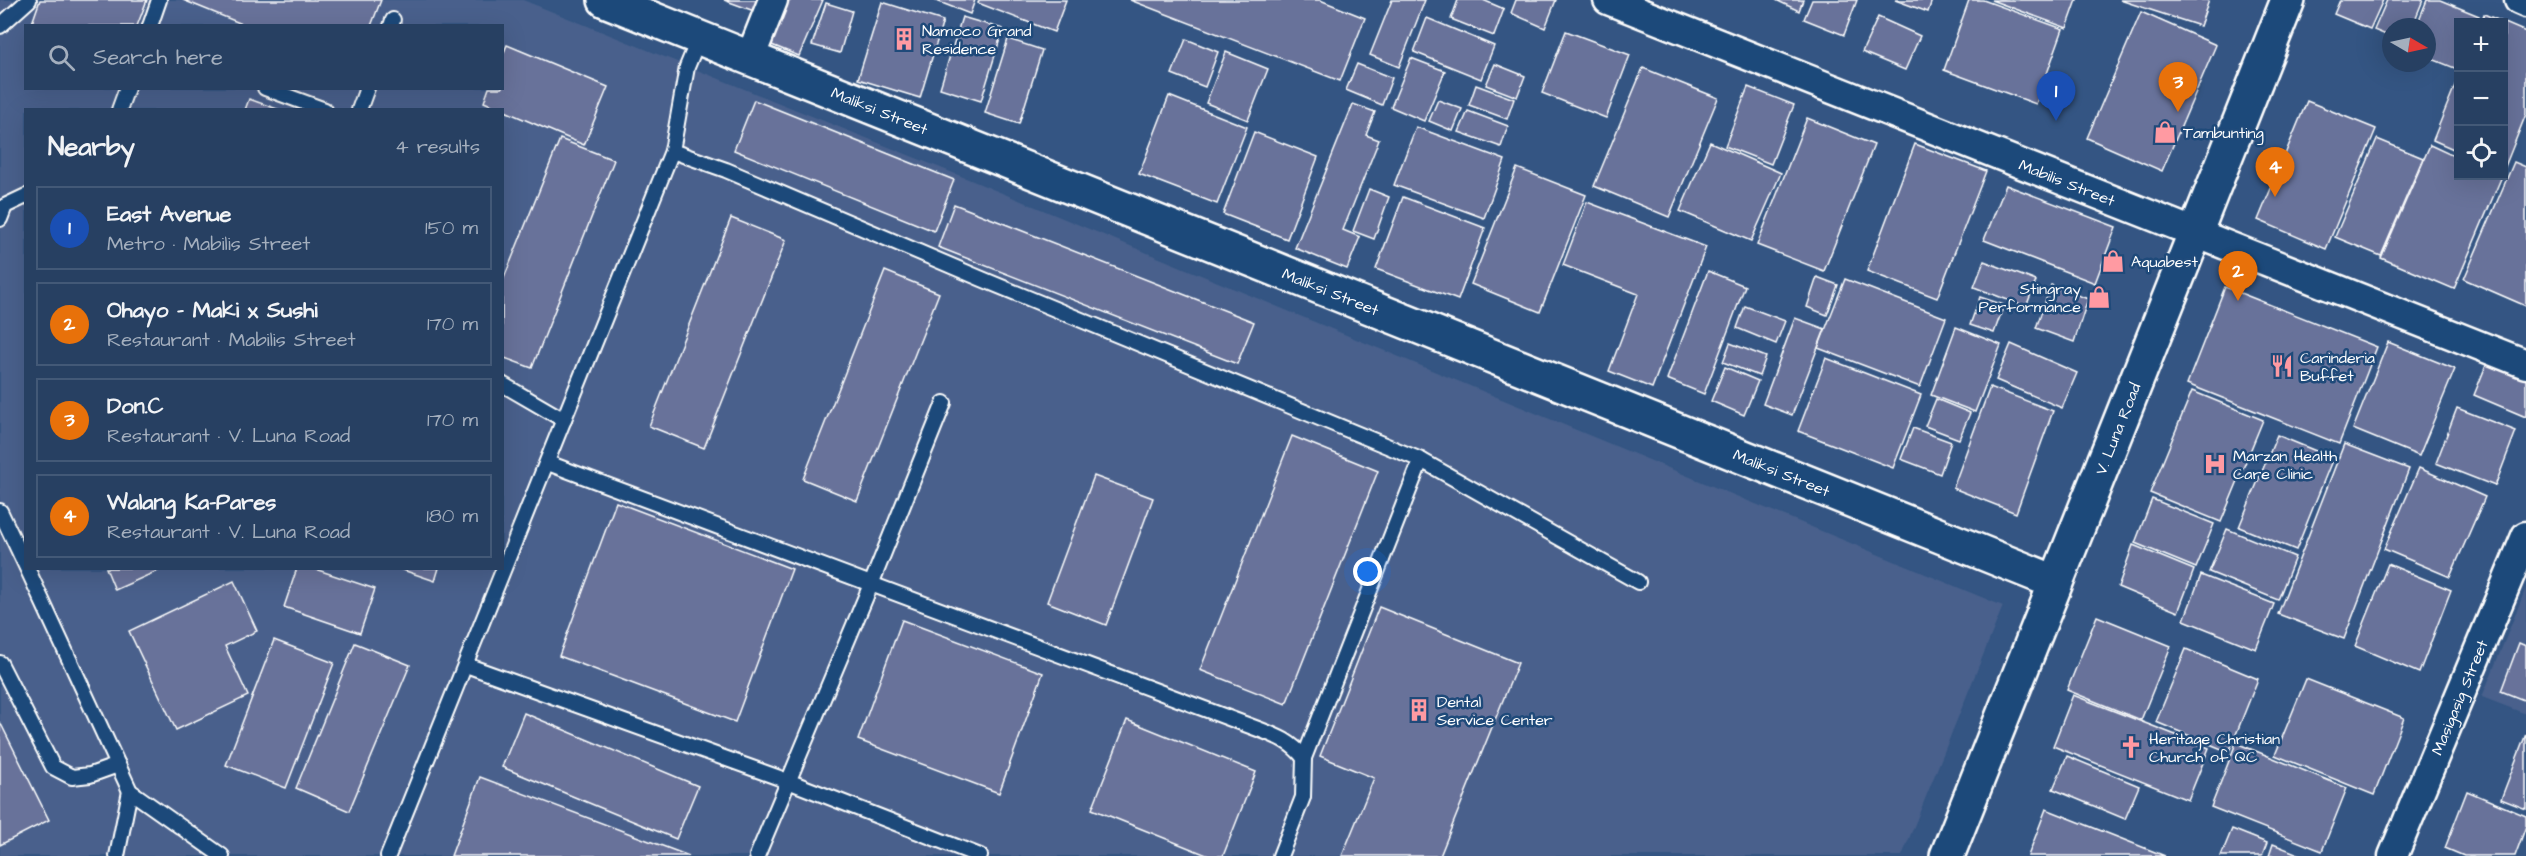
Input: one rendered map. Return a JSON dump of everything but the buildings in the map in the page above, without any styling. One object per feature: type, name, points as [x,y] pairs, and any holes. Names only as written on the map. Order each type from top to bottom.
[{"type":"street","name":"Maliksi Street","points":[[605,0],[2055,582]]},
{"type":"street","points":[[750,58],[773,0]]},
{"type":"street","name":"Mabilis Street","points":[[1608,0],[2526,364]]},
{"type":"street","name":"V. Luna Road","points":[[1947,856],[2194,231],[2288,0]]},
{"type":"street","points":[[2519,0],[2526,3]]},
{"type":"street","name":"Masigasig Street","points":[[2393,856],[2525,544]]},
{"type":"lane","points":[[0,26],[29,0]]},
{"type":"lane","points":[[151,24],[159,0]]},
{"type":"lane","points":[[388,856],[672,151],[687,67],[699,38]]},
{"type":"lane","points":[[120,108],[126,90]]},
{"type":"lane","points":[[270,90],[320,108]]},
{"type":"lane","points":[[360,108],[366,90]]},
{"type":"lane","points":[[672,151],[726,170],[982,279],[1421,460],[1638,582]]},
{"type":"lane","points":[[2,206],[24,197]]},
{"type":"lane","points":[[504,385],[564,420]]},
{"type":"lane","points":[[757,856],[944,403]]},
{"type":"lane","points":[[1280,856],[1304,797],[1304,758],[1421,460]]},
{"type":"lane","points":[[548,463],[872,582],[1274,735],[1296,748],[1304,758]]},
{"type":"lane","points":[[0,511],[24,563]]},
{"type":"lane","points":[[27,570],[130,791],[222,856]]},
{"type":"lane","points":[[0,663],[53,767],[72,777],[90,775],[118,765]]},
{"type":"lane","points":[[466,665],[788,781],[980,856]]},
{"type":"lane","points":[[117,856],[130,791]]},
{"type":"shaded area","points":[[0,0],[523,0],[968,179],[2003,606],[1902,856],[0,856]]},
{"type":"shaded area","points":[[2526,588],[2526,714],[2482,697]]},
{"type":"place","name":"Namoco Grand Residence","points":[[904,39]]},
{"type":"place","name":"Don.C","points":[[2178,112]]},
{"type":"place","name":"East Avenue","points":[[2056,121]]},
{"type":"place","name":"Tambunting","points":[[2165,132]]},
{"type":"place","name":"Walang Ka-Pares","points":[[2275,197]]},
{"type":"place","name":"Aquabest","points":[[2113,261]]},
{"type":"place","name":"Stingray Performance","points":[[2099,297]]},
{"type":"place","name":"Ohayo - Maki x Sushi","points":[[2238,301]]},
{"type":"place","name":"Carinderia Buffet","points":[[2282,366]]},
{"type":"place","name":"Marzan Health Care Clinic","points":[[2215,464]]},
{"type":"place","name":"Dental Service Center","points":[[1419,710]]},
{"type":"place","name":"Heritage Christian Church of QC","points":[[2131,747]]}]
